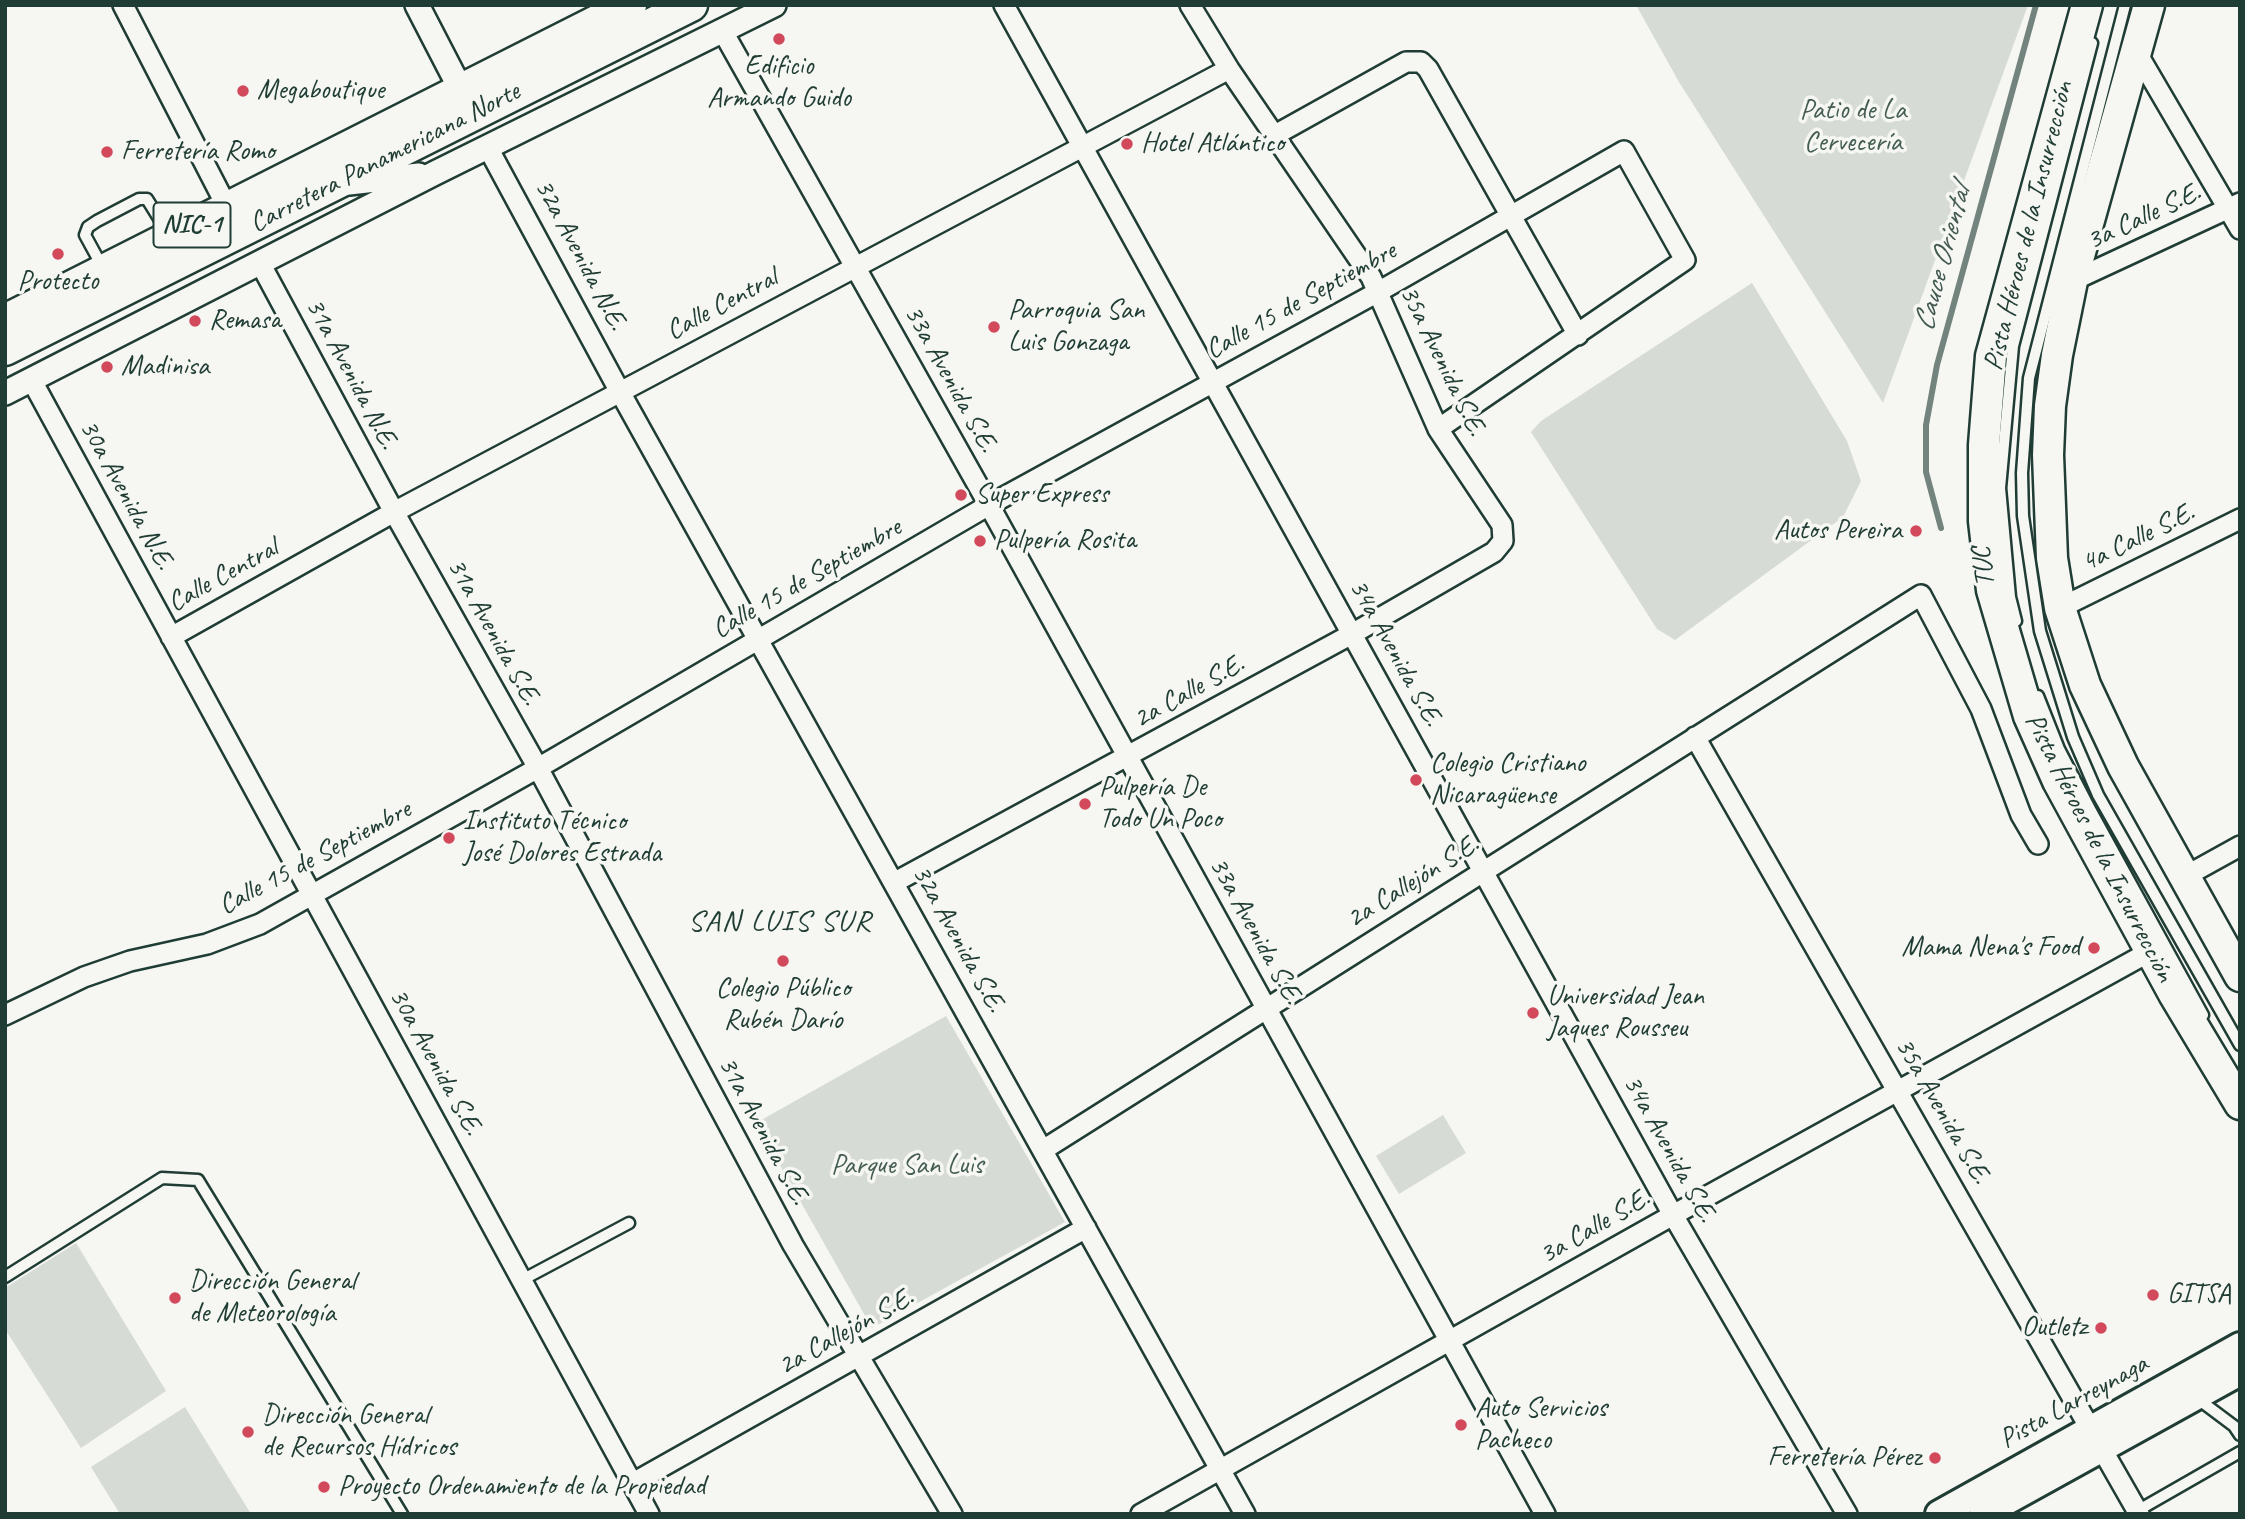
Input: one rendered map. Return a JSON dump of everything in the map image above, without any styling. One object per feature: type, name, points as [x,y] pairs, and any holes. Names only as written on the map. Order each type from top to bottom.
[{"type":"highway","name":"Carretera Panamericana Norte","points":[[5,321],[630,5]]},
{"type":"highway","name":"Carretera Panamericana Norte","points":[[5,349],[691,5]]},
{"type":"main road","name":"Pista Héroes de la Insurrección","points":[[2149,5],[2072,281],[2050,406],[2049,514],[2060,608],[2085,685],[2123,766],[2240,976]]},
{"type":"main road","name":"Pista Héroes de la Insurrección","points":[[2091,17],[1991,356],[1984,445],[1984,521],[1992,590],[2029,716],[2058,780],[2151,951],[2240,1104]]},
{"type":"main road","name":"Pista Larreynaga","points":[[1983,1514],[2240,1346]]},
{"type":"main road","name":"Pista Larreynaga","points":[[1938,1514],[2096,1438],[2194,1396],[2240,1371]]},
{"type":"street","points":[[123,5],[227,207]]},
{"type":"street","points":[[417,5],[462,92]]},
{"type":"street","points":[[5,393],[487,146],[774,5]]},
{"type":"street","name":"34a Avenida S.E.","points":[[1004,5],[1672,1215],[1847,1514]]},
{"type":"street","name":"35a Avenida S.E.","points":[[1190,5],[1229,69],[1371,277],[1438,429],[1502,525],[1503,541]]},
{"type":"street","name":"33a Avenida S.E.","points":[[722,30],[989,505],[1545,1514]]},
{"type":"street","points":[[2137,53],[2234,206],[2240,229]]},
{"type":"street","points":[[1275,135],[1406,62],[1421,62],[1428,69],[1578,335],[1438,429]]},
{"type":"street","name":"Calle Central","points":[[171,637],[394,512],[1229,69]]},
{"type":"street","name":"32a Avenida N.E.","points":[[487,146],[620,392]]},
{"type":"street","name":"Calle 15 de Septiembre","points":[[5,1015],[84,977],[130,961],[207,944],[261,923],[538,768],[989,505],[1378,292],[1619,152],[1628,155],[1685,260],[1578,335]]},
{"type":"street","points":[[328,186],[435,173]]},
{"type":"street","name":"3a Calle S.E.","points":[[2072,281],[2234,206]]},
{"type":"street","name":"31a Avenida N.E.","points":[[260,262],[394,512]]},
{"type":"street","name":"30a Avenida N.E.","points":[[31,379],[171,637]]},
{"type":"street","name":"32a Avenida S.E.","points":[[620,392],[760,639],[1245,1514]]},
{"type":"street","name":"31a Avenida S.E.","points":[[394,512],[538,768],[742,1152],[953,1514]]},
{"type":"street","name":"4a Calle S.E.","points":[[2060,608],[2240,519]]},
{"type":"street","name":"2a Calle S.E.","points":[[895,883],[1352,634],[1493,552],[1503,541]]},
{"type":"street","name":"2a Callejón S.E.","points":[[1043,1150],[1920,595],[1981,709],[2021,815],[2038,844]]},
{"type":"street","name":"30a Avenida S.E.","points":[[171,637],[649,1514]]},
{"type":"street","name":"35a Avenida S.E.","points":[[1695,737],[2138,1512]]},
{"type":"street","points":[[2184,877],[2240,846]]},
{"type":"street","name":"3a Calle S.E.","points":[[1141,1514],[1449,1343],[1672,1215],[2151,951]]},
{"type":"street","name":"2a Callejón S.E.","points":[[633,1483],[1086,1228]]},
{"type":"lane","name":"TUC","points":[[2125,5],[2029,378],[2022,473],[2023,516],[2040,631],[2073,737],[2104,807],[2240,1045]]},
{"type":"lane","name":"TUC","points":[[2020,637],[2010,597],[2000,488],[2009,372],[2012,346],[2091,17]]},
{"type":"lane","points":[[104,270],[85,235],[88,227],[139,199],[152,202],[170,236]]},
{"type":"lane","points":[[2034,685],[2059,749],[2207,1023]]},
{"type":"lane","points":[[2233,1069],[2240,1081]]},
{"type":"lane","points":[[5,1277],[162,1178],[198,1180],[402,1514]]},
{"type":"lane","points":[[522,1280],[629,1223]]},
{"type":"lane","points":[[2194,1396],[2238,1428]]},
{"type":"lane","points":[[2138,1512],[2240,1452]]},
{"type":"green space","name":"Patio de La Cervecería","points":[[1636,5],[2028,5],[1883,403],[1679,82]]},
{"type":"green space","points":[[1752,283],[1847,441],[1861,481],[1843,517],[1675,640],[1657,629],[1531,432],[1541,421]]},
{"type":"green space","name":"Parque San Luis","points":[[946,1016],[1065,1222],[872,1328],[756,1123]]},
{"type":"green space","points":[[1443,1115],[1466,1153],[1399,1194],[1376,1156]]},
{"type":"green space","points":[[76,1243],[166,1391],[81,1448],[5,1329],[5,1288]]},
{"type":"green space","points":[[185,1407],[251,1514],[120,1514],[91,1467]]},
{"type":"waterway","name":"Cauce Oriental","points":[[1941,528],[1926,472],[1926,425],[1937,365],[2036,5]]},
{"type":"place","name":"Edificio Armando Guido","points":[[779,39]]},
{"type":"place","name":"Megaboutique","points":[[243,91]]},
{"type":"place","name":"Hotel Atlántico","points":[[1127,144]]},
{"type":"place","name":"Ferretería Romo","points":[[107,152]]},
{"type":"place","name":"Protecto","points":[[58,254]]},
{"type":"place","name":"Remasa","points":[[195,321]]},
{"type":"place","name":"Parroquia San Luis Gonzaga","points":[[994,327]]},
{"type":"place","name":"Madinisa","points":[[107,367]]},
{"type":"place","name":"Super Express","points":[[961,495]]},
{"type":"place","name":"Autos Pereira","points":[[1916,531]]},
{"type":"place","name":"Pulpería Rosita","points":[[980,541]]},
{"type":"place","name":"Colegio Cristiano Nicaragüense","points":[[1416,780]]},
{"type":"place","name":"Pulpería De Todo Un Poco","points":[[1085,804]]},
{"type":"place","name":"Instituto Técnico José Dolores Estrada","points":[[449,838]]},
{"type":"place","name":"Mama Nena's Food","points":[[2094,948]]},
{"type":"place","name":"Colegio Público Rubén Darío","points":[[783,961]]},
{"type":"place","name":"Universidad Jean Jaques Rousseu","points":[[1533,1013]]},
{"type":"place","name":"GITSA","points":[[2153,1295]]},
{"type":"place","name":"Dirección General de Meteorología","points":[[175,1298]]},
{"type":"place","name":"Outletz","points":[[2101,1328]]},
{"type":"place","name":"Auto Servicios Pacheco","points":[[1461,1425]]},
{"type":"place","name":"Dirección General de Recursos Hídricos","points":[[248,1432]]},
{"type":"place","name":"Ferretería Pérez","points":[[1935,1458]]},
{"type":"place","name":"Proyecto Ordenamiento de la Propiedad","points":[[324,1487]]},
{"type":"district","name":"SAN LUIS SUR","points":[[780,922]]}]
